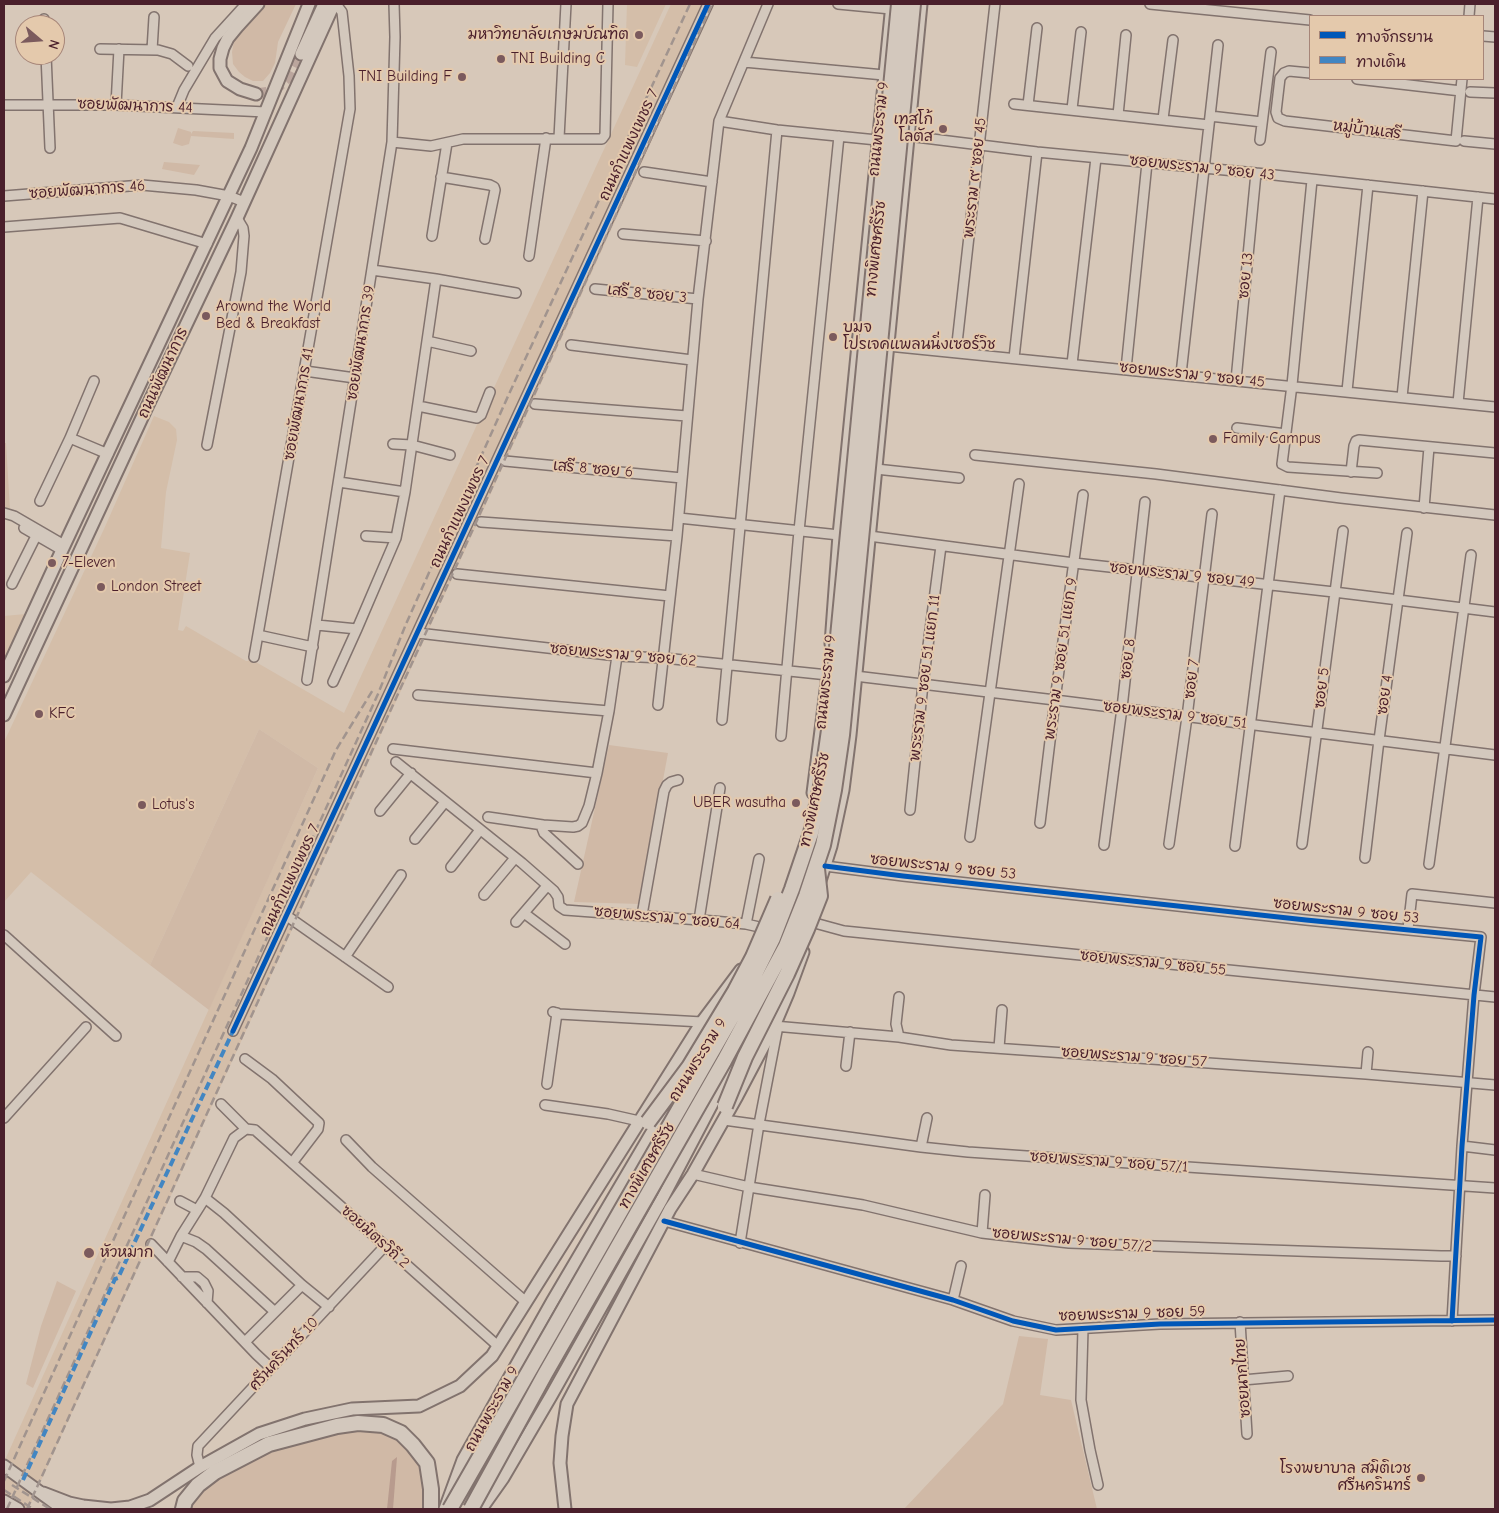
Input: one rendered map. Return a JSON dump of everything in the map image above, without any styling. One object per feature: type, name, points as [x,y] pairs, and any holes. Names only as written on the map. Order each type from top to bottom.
[{"type":"highway","name":"ทางพิเศษศรีรัช","points":[[471,1509],[545,1374],[720,1069],[786,946],[821,865],[822,845],[834,790],[842,735],[913,4]]},
{"type":"highway","name":"ทางพิเศษศรีรัช","points":[[450,1509],[745,994],[773,938],[811,833],[821,786],[829,730],[894,5]]},
{"type":"highway","points":[[720,1110],[787,974],[820,896],[821,865]]},
{"type":"highway","points":[[643,1121],[680,1081],[708,1037],[753,957],[788,876],[800,866]]},
{"type":"highway","points":[[183,1509],[185,1501],[198,1485],[209,1476],[269,1444],[337,1426],[358,1423],[383,1425],[401,1433],[413,1445],[426,1463],[431,1489],[431,1509]]},
{"type":"main road","points":[[256,94],[240,89],[227,81],[220,68],[220,59],[228,38],[258,4]]},
{"type":"main road","name":"ถนนพัฒนาการ","points":[[4,676],[8,659],[108,454],[251,148],[308,4]]},
{"type":"main road","points":[[301,54],[324,4]]},
{"type":"main road","name":"ถนนพัฒนาการ","points":[[4,714],[141,418],[237,218],[335,4]]},
{"type":"main road","name":"ถนนพระราม 9","points":[[481,1509],[503,1478],[551,1396],[662,1199],[720,1110],[793,950],[817,891],[821,865],[843,790],[870,536],[921,4]]},
{"type":"main road","name":"ถนนพระราม 9","points":[[445,1509],[463,1460],[552,1302],[652,1134],[699,1062],[739,992],[786,886],[804,831],[814,786],[828,675],[839,536],[877,140],[894,5]]},
{"type":"main road","points":[[565,1509],[560,1463],[567,1404],[664,1221],[720,1110],[776,1026],[803,953],[817,891]]},
{"type":"main road","points":[[43,1493],[83,1506],[111,1509],[130,1507],[150,1500],[200,1467],[259,1434],[305,1419],[352,1410],[419,1406],[460,1386],[492,1356],[643,1121],[702,1022],[740,971],[769,927]]},
{"type":"main road","points":[[681,1088],[683,1100],[692,1106],[720,1110]]},
{"type":"main road","points":[[670,1209],[693,1174],[720,1110]]},
{"type":"main road","points":[[4,1466],[63,1509]]},
{"type":"main road","points":[[4,1472],[63,1509]]},
{"type":"main road","points":[[4,1501],[17,1509]]},
{"type":"street","points":[[177,107],[184,90],[215,38],[246,4]]},
{"type":"street","name":"ซอยพัฒนาการ 41","points":[[254,657],[350,109],[349,76],[342,12],[335,4]]},
{"type":"street","name":"ซอยพัฒนาการ 39","points":[[307,680],[392,142],[394,4]]},
{"type":"street","points":[[560,138],[566,4]]},
{"type":"street","points":[[392,142],[431,146],[463,140],[602,139],[604,137],[608,4]]},
{"type":"street","name":"ถนนกำแพงเพชร 7","points":[[233,1031],[708,4]]},
{"type":"street","points":[[658,705],[679,518],[698,299],[719,121],[768,4]]},
{"type":"street","points":[[838,4],[894,5]]},
{"type":"street","name":"พระราม ๙ ซอย 45","points":[[956,352],[995,4]]},
{"type":"street","points":[[1150,4],[1309,20]]},
{"type":"street","points":[[152,50],[154,17]]},
{"type":"street","points":[[1028,105],[1036,28]]},
{"type":"street","points":[[1072,109],[1081,32]]},
{"type":"street","points":[[1118,115],[1126,35]]},
{"type":"street","points":[[1163,119],[1173,40]]},
{"type":"street","points":[[1181,374],[1218,45]]},
{"type":"street","points":[[100,49],[152,50],[172,54],[188,66]]},
{"type":"street","points":[[116,105],[119,49]]},
{"type":"street","points":[[1260,140],[1271,52]]},
{"type":"street","points":[[744,62],[884,75]]},
{"type":"street","points":[[46,65],[50,148]]},
{"type":"street","name":"หมู่บ้านเสรี","points":[[1309,73],[1289,71],[1280,78],[1276,112],[1278,118],[1285,121],[1495,144]]},
{"type":"street","points":[[1365,80],[1465,92],[1495,93]]},
{"type":"street","points":[[1460,141],[1465,92],[1462,80]]},
{"type":"street","points":[[1014,104],[1163,119],[1262,122]]},
{"type":"street","name":"ซอยพัฒนาการ 44","points":[[4,105],[116,105],[266,112]]},
{"type":"street","points":[[719,121],[777,130],[877,140]]},
{"type":"street","points":[[722,720],[777,130]]},
{"type":"street","points":[[781,736],[799,531],[839,136]]},
{"type":"street","name":"ซอยพระราม 9 ซอย 43","points":[[908,136],[1037,152],[1495,199]]},
{"type":"street","points":[[528,256],[546,138]]},
{"type":"street","points":[[432,236],[447,143]]},
{"type":"street","points":[[1014,358],[1037,152]]},
{"type":"street","points":[[1072,364],[1096,158]]},
{"type":"street","points":[[1126,369],[1147,163]]},
{"type":"street","points":[[644,172],[712,182]]},
{"type":"street","name":"ซอย 13","points":[[1236,380],[1256,173]]},
{"type":"street","points":[[441,177],[494,187],[485,239]]},
{"type":"street","points":[[1312,180],[1292,385],[1282,464],[1284,466],[1377,473]]},
{"type":"street","name":"ซอยพัฒนาการ 46","points":[[4,196],[142,185],[196,190],[229,196],[244,202]]},
{"type":"street","points":[[1347,391],[1368,185]]},
{"type":"street","points":[[1402,397],[1423,191]]},
{"type":"street","points":[[1458,403],[1478,197]]},
{"type":"street","points":[[4,227],[120,218],[207,244]]},
{"type":"street","points":[[207,445],[241,272],[244,236],[243,228],[237,218]]},
{"type":"street","points":[[623,234],[706,241]]},
{"type":"street","points":[[372,270],[516,293]]},
{"type":"street","points":[[333,682],[396,538],[405,492],[436,279]]},
{"type":"street","name":"เสรี 8 ซอย 3","points":[[595,289],[698,299]]},
{"type":"street","points":[[427,341],[471,351]]},
{"type":"street","points":[[571,345],[692,360]]},
{"type":"street","name":"ซอยพระราม 9 ซอย 45","points":[[888,346],[1292,385],[1495,407]]},
{"type":"street","points":[[305,371],[355,378]]},
{"type":"street","points":[[40,500],[70,438],[94,381]]},
{"type":"street","points":[[418,406],[477,418],[481,415],[490,392]]},
{"type":"street","points":[[535,404],[687,416]]},
{"type":"street","points":[[1237,428],[1286,434]]},
{"type":"street","points":[[70,438],[108,454]]},
{"type":"street","points":[[1351,472],[1356,440],[1495,453]]},
{"type":"street","points":[[393,444],[412,445],[450,455]]},
{"type":"street","points":[[1424,508],[1429,448]]},
{"type":"street","points":[[976,455],[1156,474],[1424,508],[1495,515]]},
{"type":"street","name":"เสรี 8 ซอย 6","points":[[505,461],[682,478]]},
{"type":"street","points":[[876,469],[958,478]]},
{"type":"street","points":[[339,482],[405,492]]},
{"type":"street","points":[[970,837],[1019,484]]},
{"type":"street","points":[[1235,846],[1280,490]]},
{"type":"street","name":"พระราม 9 ซอย 51 แยก 9","points":[[1040,823],[1054,700],[1083,495]]},
{"type":"street","name":"ซอย 8","points":[[1104,845],[1146,502]]},
{"type":"street","points":[[5,514],[14,516],[63,548]]},
{"type":"street","points":[[5,514],[36,536],[63,548]]},
{"type":"street","name":"ซอย 7","points":[[1170,844],[1212,514]]},
{"type":"street","points":[[679,518],[839,536]]},
{"type":"street","points":[[481,522],[677,536]]},
{"type":"street","name":"ซอย 5","points":[[1302,844],[1343,531]]},
{"type":"street","name":"ซอย 4","points":[[1365,858],[1407,533]]},
{"type":"street","points":[[12,584],[36,536]]},
{"type":"street","points":[[366,536],[396,538]]},
{"type":"street","name":"ซอยพระราม 9 ซอย 49","points":[[870,536],[1138,571],[1495,612]]},
{"type":"street","name":"พระราม 9 ซอย 51 แยก 11","points":[[910,810],[923,684],[941,546]]},
{"type":"street","points":[[1429,864],[1471,554]]},
{"type":"street","points":[[457,574],[670,596]]},
{"type":"street","points":[[317,625],[357,629]]},
{"type":"street","name":"ซอยพระราม 9 ซอย 62","points":[[418,633],[617,656],[664,658],[828,675]]},
{"type":"street","points":[[258,635],[313,647]]},
{"type":"street","points":[[488,817],[543,825],[573,827],[582,823],[589,806],[597,773],[617,656]]},
{"type":"street","name":"ซอยพระราม 9 ซอย 51","points":[[855,676],[1495,755]]},
{"type":"street","points":[[418,695],[609,711]]},
{"type":"street","points":[[392,749],[597,773]]},
{"type":"street","points":[[396,762],[547,886],[516,922]]},
{"type":"street","points":[[380,811],[411,774]]},
{"type":"street","points":[[642,915],[664,791],[667,785],[678,780]]},
{"type":"street","points":[[699,920],[720,788]]},
{"type":"street","points":[[415,839],[445,802]]},
{"type":"street","points":[[543,825],[544,832],[578,864]]},
{"type":"street","points":[[450,867],[480,830]]},
{"type":"street","points":[[484,895],[515,858]]},
{"type":"street","points":[[746,924],[759,859]]},
{"type":"street","name":"ซอยพระราม 9 ซอย 53","points":[[821,865],[903,876],[1297,919],[1481,937],[1474,995],[1462,1146],[1452,1321]]},
{"type":"street","points":[[345,957],[401,875]]},
{"type":"street","name":"ซอยพระราม 9 ซอย 64","points":[[547,886],[554,891],[558,897],[559,906],[565,910],[769,927]]},
{"type":"street","points":[[1408,929],[1412,894],[1495,903]]},
{"type":"street","points":[[524,913],[565,944]]},
{"type":"street","points":[[287,916],[388,986]]},
{"type":"street","name":"ซอยพระราม 9 ซอย 55","points":[[811,922],[844,931],[1495,997]]},
{"type":"street","points":[[4,935],[116,1036]]},
{"type":"street","points":[[899,997],[896,1024],[899,1036]]},
{"type":"street","points":[[999,1048],[1002,1010]]},
{"type":"street","points":[[547,1084],[555,1013],[702,1022]]},
{"type":"street","points":[[4,1118],[86,1026]]},
{"type":"street","points":[[740,1243],[776,1026]]},
{"type":"street","name":"ซอยพระราม 9 ซอย 57","points":[[776,1026],[899,1036],[951,1045],[1366,1074],[1495,1085]]},
{"type":"street","points":[[846,1066],[850,1032]]},
{"type":"street","points":[[1366,1074],[1368,1052]]},
{"type":"street","points":[[245,1059],[272,1079],[318,1120],[318,1129],[292,1163]]},
{"type":"street","name":"ซอยมิตรวิถี 2","points":[[221,1104],[249,1129],[255,1130],[498,1346]]},
{"type":"street","points":[[545,1105],[643,1121]]},
{"type":"street","name":"ซอยพระราม 9 ซอย 57/1","points":[[720,1110],[759,1124],[968,1152],[1495,1188]]},
{"type":"street","points":[[921,1147],[927,1118]]},
{"type":"street","points":[[168,1262],[181,1236],[205,1198],[234,1138],[249,1129]]},
{"type":"street","points":[[346,1140],[372,1167],[526,1302]]},
{"type":"street","points":[[1462,1146],[1495,1150]]},
{"type":"street","name":"ซอยพระราม 9 ซอย 57/2","points":[[693,1174],[749,1187],[863,1205],[982,1233],[1069,1243],[1456,1256]]},
{"type":"street","points":[[982,1233],[985,1195]]},
{"type":"street","points":[[205,1198],[229,1217],[302,1285],[328,1306]]},
{"type":"street","points":[[180,1201],[197,1210]]},
{"type":"street","name":"ซอยพระราม 9 ซอย 59","points":[[664,1221],[953,1300],[1014,1321],[1056,1330],[1240,1322],[1495,1320]]},
{"type":"street","points":[[181,1236],[196,1242],[206,1249],[275,1312]]},
{"type":"street","points":[[151,1244],[271,1368]]},
{"type":"street","name":"ศรีนครินทร์ 10","points":[[200,1467],[197,1455],[198,1446],[385,1246]]},
{"type":"street","points":[[953,1300],[961,1266]]},
{"type":"street","points":[[245,1342],[302,1285]]},
{"type":"street","name":"ซอยนากไทย","points":[[1240,1322],[1247,1434]]},
{"type":"street","points":[[1083,1329],[1081,1400],[1098,1485]]},
{"type":"street","points":[[1243,1380],[1288,1376]]},
{"type":"shaded area","points":[[264,4],[296,4],[278,42],[275,63],[270,73],[263,81],[253,81],[239,72],[233,64],[232,52],[234,41],[243,27]]},
{"type":"shaded area","name":"มหาวิทยาลัยเกษมบัณฑิต","points":[[627,4],[666,4],[637,67],[625,65]]},
{"type":"shaded area","points":[[671,4],[714,4],[28,1509],[4,1509],[4,1462],[318,768],[259,729],[150,965],[31,872],[4,902],[4,742],[104,529],[154,416],[169,422],[176,429],[177,440],[166,492],[161,548],[190,553],[178,630],[183,631],[186,626],[246,661],[249,658],[344,713]]},
{"type":"shaded area","points":[[178,128],[191,132],[191,134],[193,131],[234,133],[234,139],[191,136],[189,144],[182,146],[173,143]]},
{"type":"shaded area","points":[[164,162],[200,165],[194,175],[162,169]]},
{"type":"shaded area","points":[[4,443],[6,443],[10,510],[4,511]]},
{"type":"shaded area","points":[[26,614],[7,655],[4,656],[4,616]]},
{"type":"shaded area","points":[[259,729],[318,768],[209,1010],[150,965]]},
{"type":"shaded area","points":[[609,745],[668,753],[640,904],[574,902]]},
{"type":"shaded area","points":[[57,1281],[76,1291],[33,1388],[26,1384],[41,1326]]},
{"type":"shaded area","points":[[1019,1336],[1048,1339],[1040,1395],[1071,1400],[1097,1509],[904,1509],[1003,1404]]},
{"type":"shaded area","points":[[383,1425],[427,1463],[430,1509],[183,1509],[198,1485],[269,1444]]},
{"type":"shaded area","points":[[397,1457],[393,1509],[387,1509],[392,1461]]},
{"type":"tunnel","points":[[256,94],[269,92],[280,85],[291,74],[301,54]]},
{"type":"railway","points":[[7,1509],[378,694],[406,624],[509,394],[690,4]]},
{"type":"railway","points":[[27,1509],[712,4]]},
{"type":"railway","points":[[4,1481],[336,750],[374,688]]},
{"type":"railway","points":[[12,1485],[50,1509]]},
{"type":"railway","points":[[4,1490],[33,1509]]},
{"type":"marked path","points":[[23,1480],[115,1279],[118,1278],[233,1031]]},
{"type":"cycle path","points":[[233,1031],[708,4]]},
{"type":"cycle path","points":[[825,866],[1306,920],[1481,937],[1474,995],[1462,1146],[1452,1321]]},
{"type":"cycle path","points":[[664,1221],[953,1300],[1013,1321],[1056,1330],[1160,1324],[1495,1320]]},
{"type":"place","name":"มหาวิทยาลัยเกษมบัณฑิต","points":[[639,35]]},
{"type":"place","name":"TNI Building C","points":[[501,59]]},
{"type":"place","name":"TNI Building F","points":[[462,77]]},
{"type":"place","name":"เทสโก้ โลตัส","points":[[943,129]]},
{"type":"place","name":"Arownd the World Bed & Breakfast","points":[[206,316]]},
{"type":"place","name":"บมจ โปรเจคแพลนนิ่งเซอร์วิช","points":[[833,337]]},
{"type":"place","name":"Family Campus","points":[[1213,439]]},
{"type":"place","name":"7-Eleven","points":[[52,563]]},
{"type":"place","name":"London Street","points":[[101,587]]},
{"type":"place","name":"KFC","points":[[39,714]]},
{"type":"place","name":"UBER wasutha","points":[[796,803]]},
{"type":"place","name":"Lotus's","points":[[142,805]]},
{"type":"place","name":"หัวหมาก","points":[[89,1253]]},
{"type":"place","name":"โรงพยาบาล สมิติเวช ศรีนครินทร์","points":[[1421,1478]]}]
